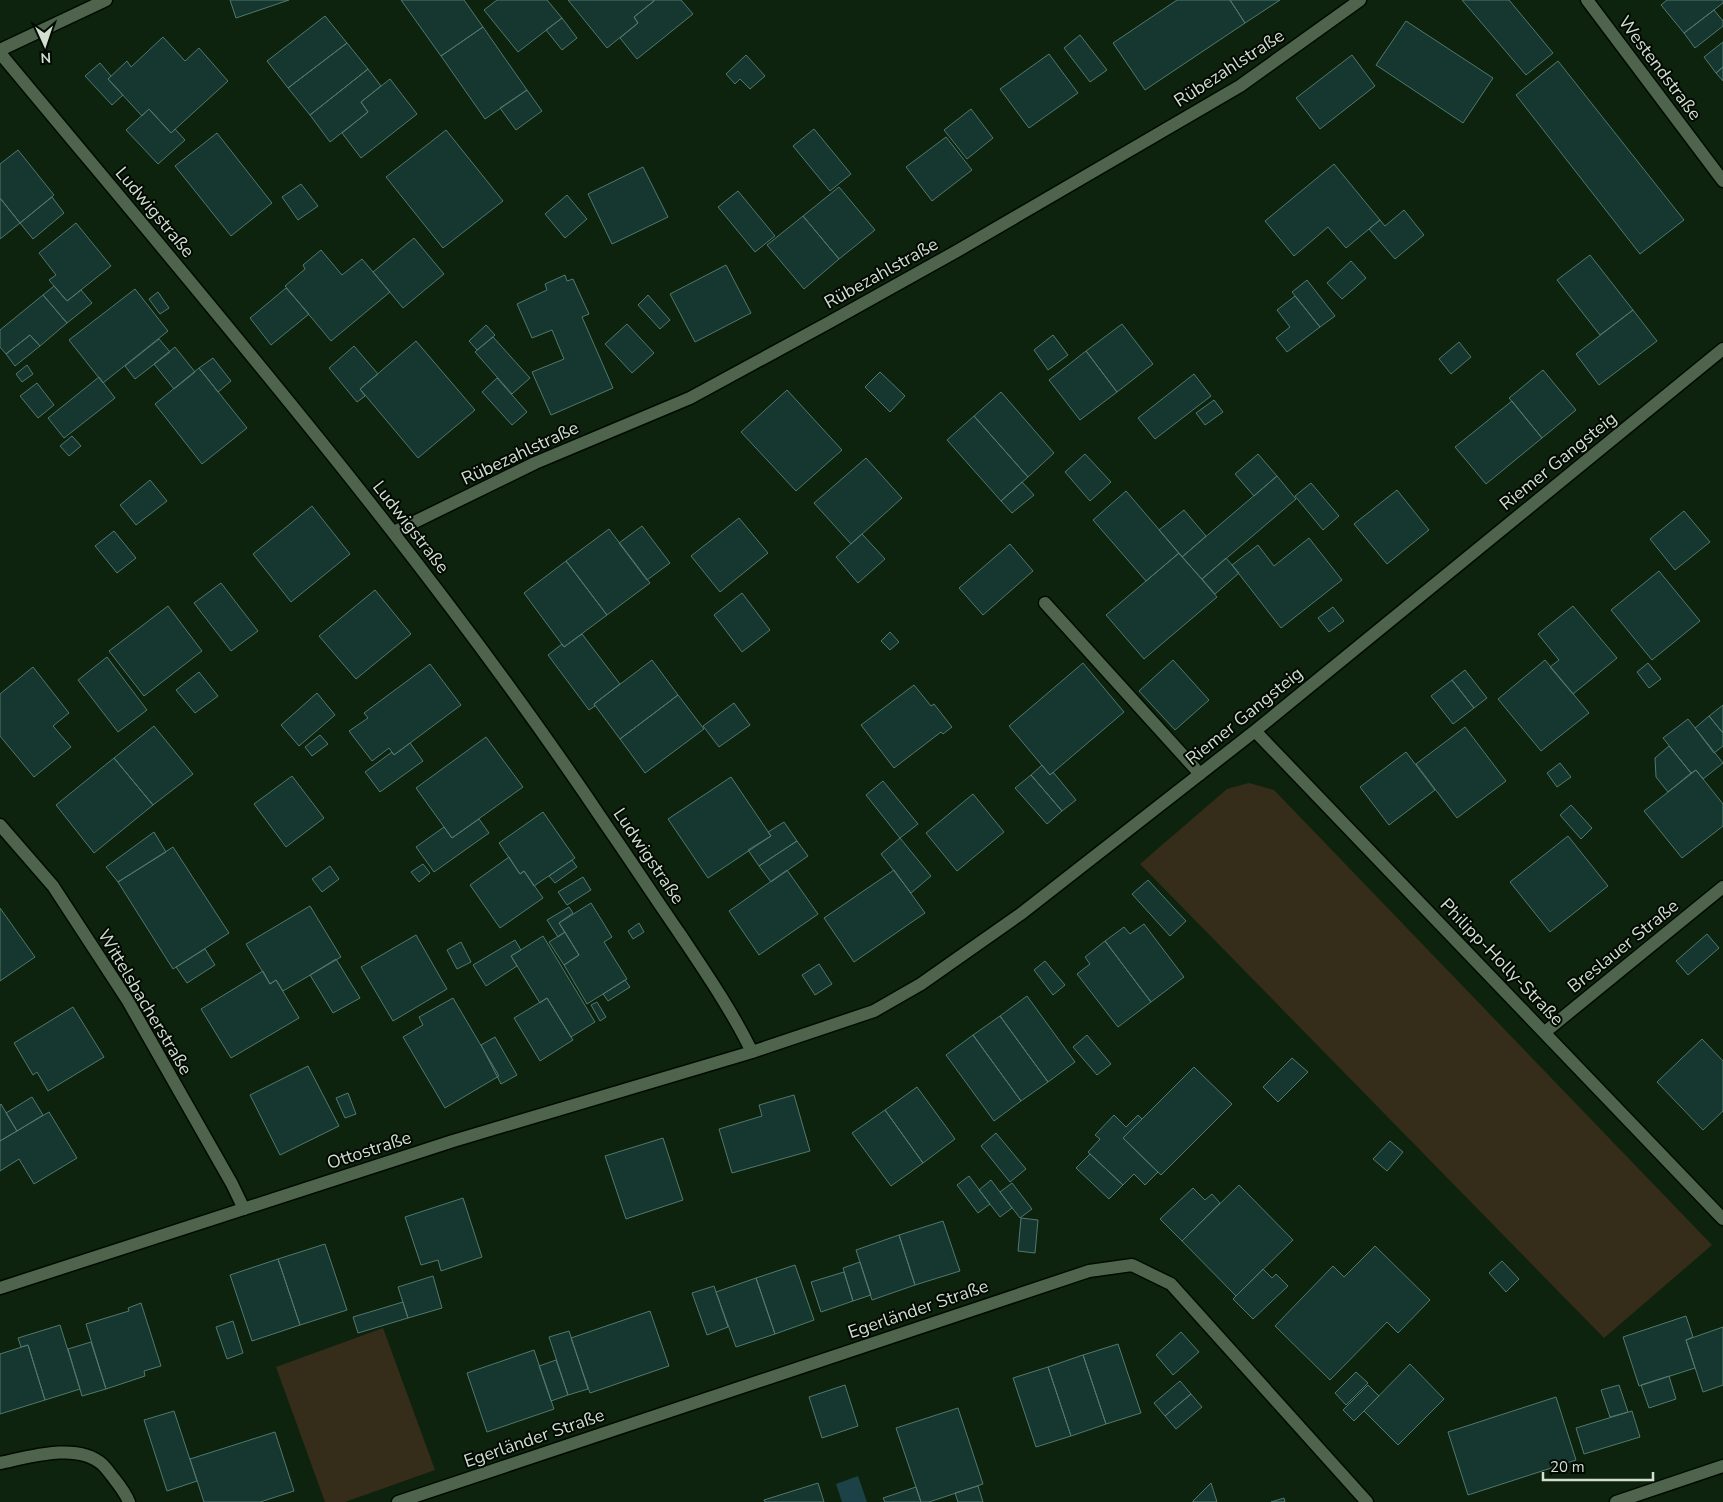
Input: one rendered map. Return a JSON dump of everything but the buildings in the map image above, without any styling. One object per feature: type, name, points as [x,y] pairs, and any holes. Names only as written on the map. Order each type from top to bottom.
[{"type":"street","points":[[0,52],[106,0]]},
{"type":"street","name":"Rübezahlstraße","points":[[394,532],[535,463],[690,398],[828,323],[957,251],[1240,86],[1360,0]]},
{"type":"street","name":"Westendstraße","points":[[1586,0],[1723,181]]},
{"type":"street","name":"Ludwigstraße","points":[[0,52],[295,409],[394,532],[561,757],[702,968],[752,1052]]},
{"type":"street","name":"Riemer Gangsteig","points":[[752,1052],[874,1011],[922,984],[1022,913],[1255,731],[1723,349]]},
{"type":"street","points":[[1044,603],[1200,774]]},
{"type":"street","name":"Philipp-Holly-Straße","points":[[1255,731],[1723,1219]]},
{"type":"street","name":"Wittelsbacherstraße","points":[[0,825],[53,886],[128,1002],[227,1175],[244,1209]]},
{"type":"street","name":"Breslauer Straße","points":[[1545,1032],[1723,887]]},
{"type":"street","name":"Ottostraße","points":[[0,1288],[452,1141],[752,1052]]},
{"type":"street","name":"Egerländer Straße","points":[[398,1502],[1089,1271],[1132,1265],[1171,1284],[1368,1502]]},
{"type":"street","points":[[0,1463],[57,1452],[80,1453],[101,1463],[125,1491],[129,1502]]},
{"type":"street","points":[[1616,1502],[1723,1466]]},
{"type":"shaded area","points":[[1249,783],[1274,790],[1712,1245],[1604,1338],[1140,864],[1227,789]]},
{"type":"shaded area","points":[[383,1328],[435,1470],[345,1502],[325,1502],[276,1367]]},
{"type":"water","points":[[858,1476],[867,1502],[842,1502],[836,1484]]}]
